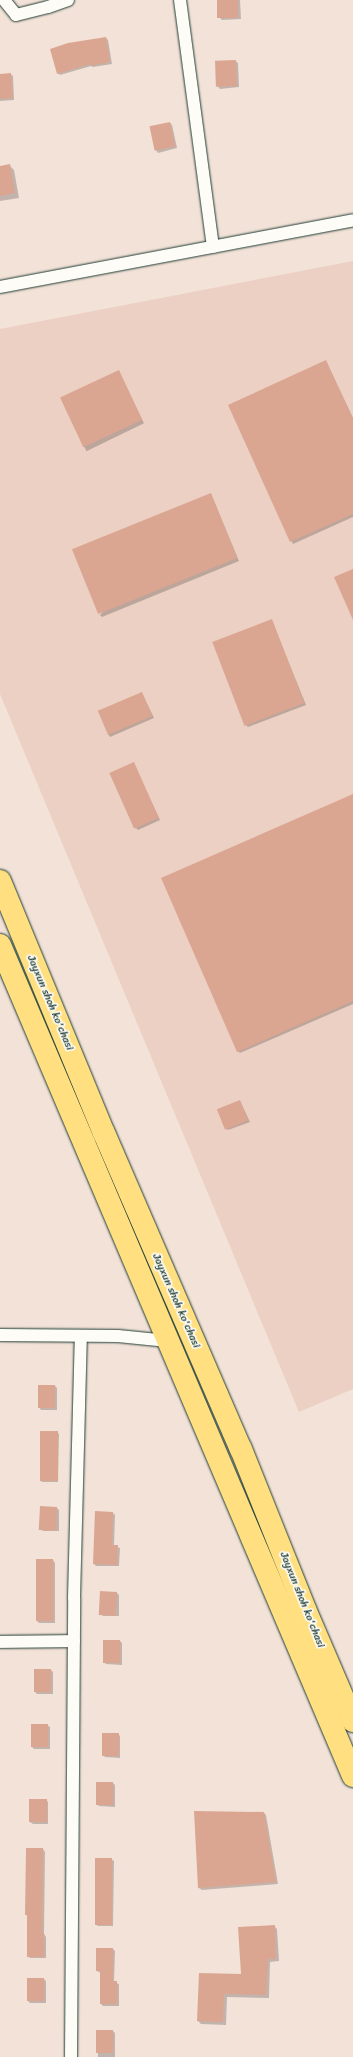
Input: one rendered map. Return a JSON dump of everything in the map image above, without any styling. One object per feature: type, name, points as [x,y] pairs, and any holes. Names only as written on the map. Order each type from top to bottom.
[{"type":"highway","name":"Jayxun shoh ko'chasi","points":[[0,881],[104,1133],[241,1448],[305,1609],[353,1721]]},
{"type":"highway","name":"Jayxun shoh ko'chasi","points":[[0,945],[353,1776]]},
{"type":"street","points":[[4,0],[16,14],[48,8],[68,0]]},
{"type":"street","points":[[180,0],[213,247]]},
{"type":"street","points":[[0,287],[353,220]]},
{"type":"street","points":[[0,1335],[81,1337],[118,1336],[168,1341]]},
{"type":"street","points":[[71,2057],[74,1642],[81,1337]]},
{"type":"street","points":[[0,1642],[74,1642]]},
{"type":"shaded area","points":[[353,261],[353,1389],[299,1412],[0,694],[0,329]]},
{"type":"building","points":[[217,0],[238,0],[238,18],[217,18]]},
{"type":"building","points":[[106,37],[110,62],[90,66],[90,64],[57,74],[50,49],[68,43]]},
{"type":"building","points":[[236,60],[237,86],[216,87],[215,61]]},
{"type":"building","points":[[11,73],[13,98],[0,99],[0,74]]},
{"type":"building","points":[[170,122],[175,146],[155,151],[149,126]]},
{"type":"building","points":[[10,164],[15,193],[0,196],[0,166]]},
{"type":"building","points":[[326,360],[353,419],[353,514],[290,542],[228,405]]},
{"type":"building","points":[[119,370],[142,420],[83,447],[60,397]]},
{"type":"building","points":[[211,493],[237,558],[98,614],[72,549]]},
{"type":"building","points":[[353,569],[353,620],[334,577]]},
{"type":"building","points":[[272,619],[304,703],[245,726],[212,642]]},
{"type":"building","points":[[142,692],[152,716],[108,735],[98,711]]},
{"type":"building","points":[[134,762],[159,818],[134,829],[109,773]]},
{"type":"building","points":[[353,794],[353,1001],[237,1052],[161,878]]},
{"type":"building","points":[[240,1100],[248,1120],[225,1130],[217,1109]]},
{"type":"building","points":[[38,1385],[55,1385],[55,1408],[38,1408]]},
{"type":"building","points":[[40,1431],[58,1431],[58,1481],[40,1481]]},
{"type":"building","points":[[40,1506],[57,1507],[56,1531],[39,1530]]},
{"type":"building","points":[[95,1511],[113,1512],[112,1545],[118,1545],[117,1565],[93,1564]]},
{"type":"building","points":[[36,1559],[53,1559],[53,1621],[36,1621]]},
{"type":"building","points":[[100,1591],[117,1592],[116,1616],[99,1615]]},
{"type":"building","points":[[103,1640],[120,1640],[120,1663],[103,1663]]},
{"type":"building","points":[[34,1669],[51,1669],[51,1692],[34,1692]]},
{"type":"building","points":[[31,1724],[48,1724],[48,1747],[31,1747]]},
{"type":"building","points":[[102,1733],[119,1733],[119,1756],[102,1756]]},
{"type":"building","points":[[96,1782],[113,1782],[113,1805],[96,1805]]},
{"type":"building","points":[[29,1799],[47,1799],[47,1822],[29,1822]]},
{"type":"building","points":[[194,1811],[264,1812],[276,1882],[198,1888]]},
{"type":"building","points":[[26,1848],[43,1848],[42,1933],[44,1933],[44,1957],[27,1957],[27,1915],[25,1915]]},
{"type":"building","points":[[95,1858],[112,1858],[112,1925],[95,1925]]},
{"type":"building","points":[[275,1925],[276,1959],[268,1959],[266,1995],[224,1994],[223,2022],[197,2021],[199,1973],[241,1974],[238,1927]]},
{"type":"building","points":[[96,1948],[113,1948],[113,1981],[117,1981],[117,2004],[100,2004],[100,1971],[96,1971]]},
{"type":"building","points":[[27,1978],[44,1978],[44,2001],[27,2001]]},
{"type":"building","points":[[96,2030],[113,2030],[113,2053],[96,2053]]}]
